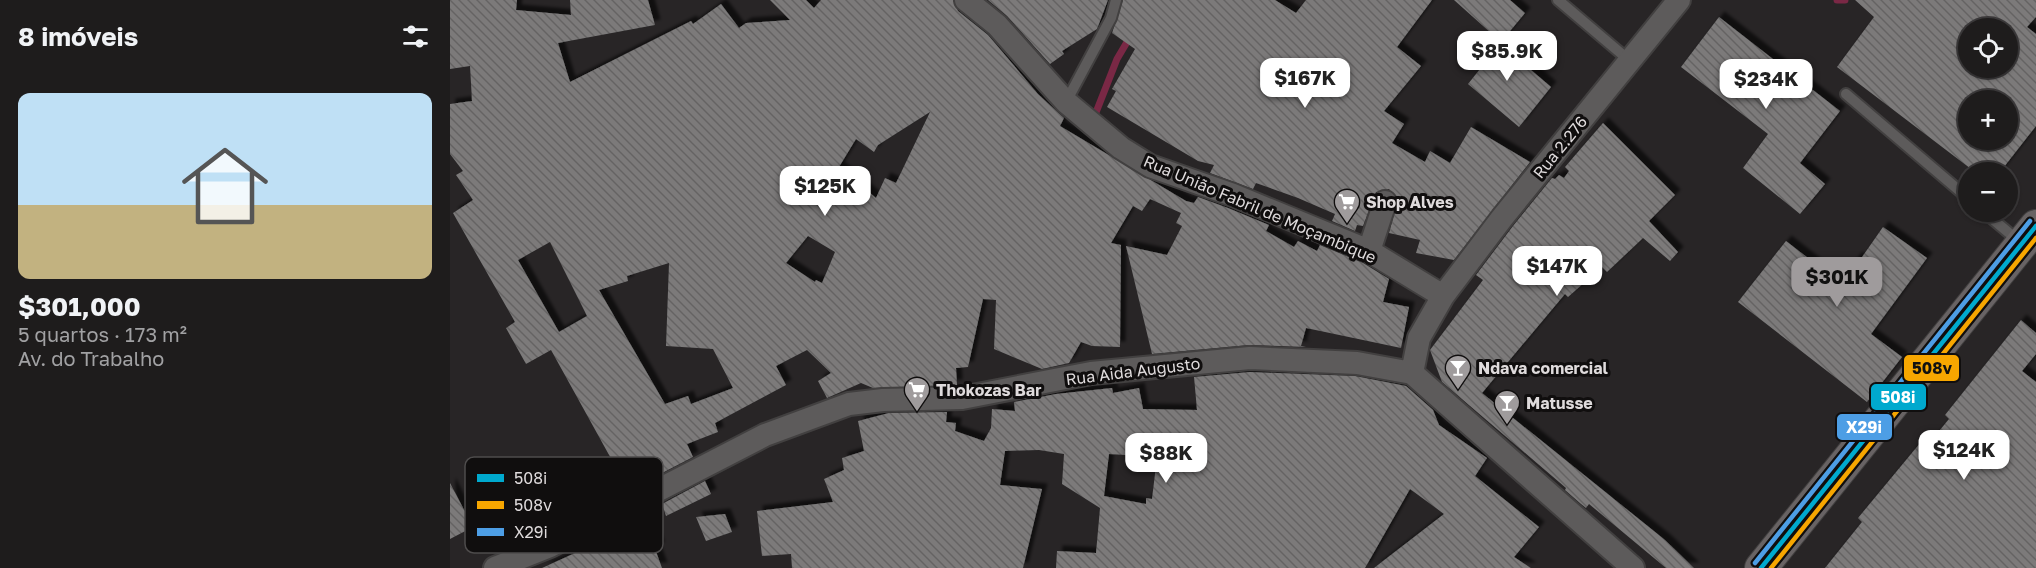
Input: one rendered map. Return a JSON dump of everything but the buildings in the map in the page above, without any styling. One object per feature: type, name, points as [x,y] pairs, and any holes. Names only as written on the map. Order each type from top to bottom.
[{"type":"main road","points":[[1761,568],[2029,234]]},
{"type":"street","name":"Rua União Fabril de Moçambique","points":[[966,0],[997,25],[1066,102],[1120,148],[1150,166],[1233,195],[1370,251],[1443,296]]},
{"type":"street","name":"Rua 2.276","points":[[1443,296],[1502,218],[1679,0]]},
{"type":"street","points":[[1370,251],[1385,202]]},
{"type":"street","points":[[1443,296],[1419,338],[1412,373],[1633,568]]},
{"type":"street","name":"Rua Aida Augusto","points":[[663,487],[765,435],[849,404],[883,400],[962,398],[1091,373],[1251,358],[1347,362],[1392,367],[1412,373]]},
{"type":"street","name":"Rua Aida Augusto","points":[[495,568],[532,553]]},
{"type":"lane","points":[[1066,102],[1111,18],[1116,0]]},
{"type":"lane","points":[[1558,0],[1630,62]]},
{"type":"lane","points":[[1846,94],[1958,189]]},
{"type":"lane","points":[[2004,222],[2029,234]]},
{"type":"waterway","points":[[1837,0],[1845,0]]},
{"type":"waterway","points":[[1093,120],[1117,59],[1130,37]]},
{"type":"transit line","name":"X29i","points":[[1755,563],[2030,221]]},
{"type":"transit line","name":"508i","points":[[1761,568],[2036,226]]},
{"type":"transit line","name":"508v","points":[[1771,568],[2036,238]]},
{"type":"place","name":"Shop Alves","points":[[1347,225]]},
{"type":"place","name":"Ndava comercial","points":[[1458,391]]},
{"type":"place","name":"Thokozas Bar","points":[[917,413]]},
{"type":"place","name":"Matusse","points":[[1507,426]]}]
